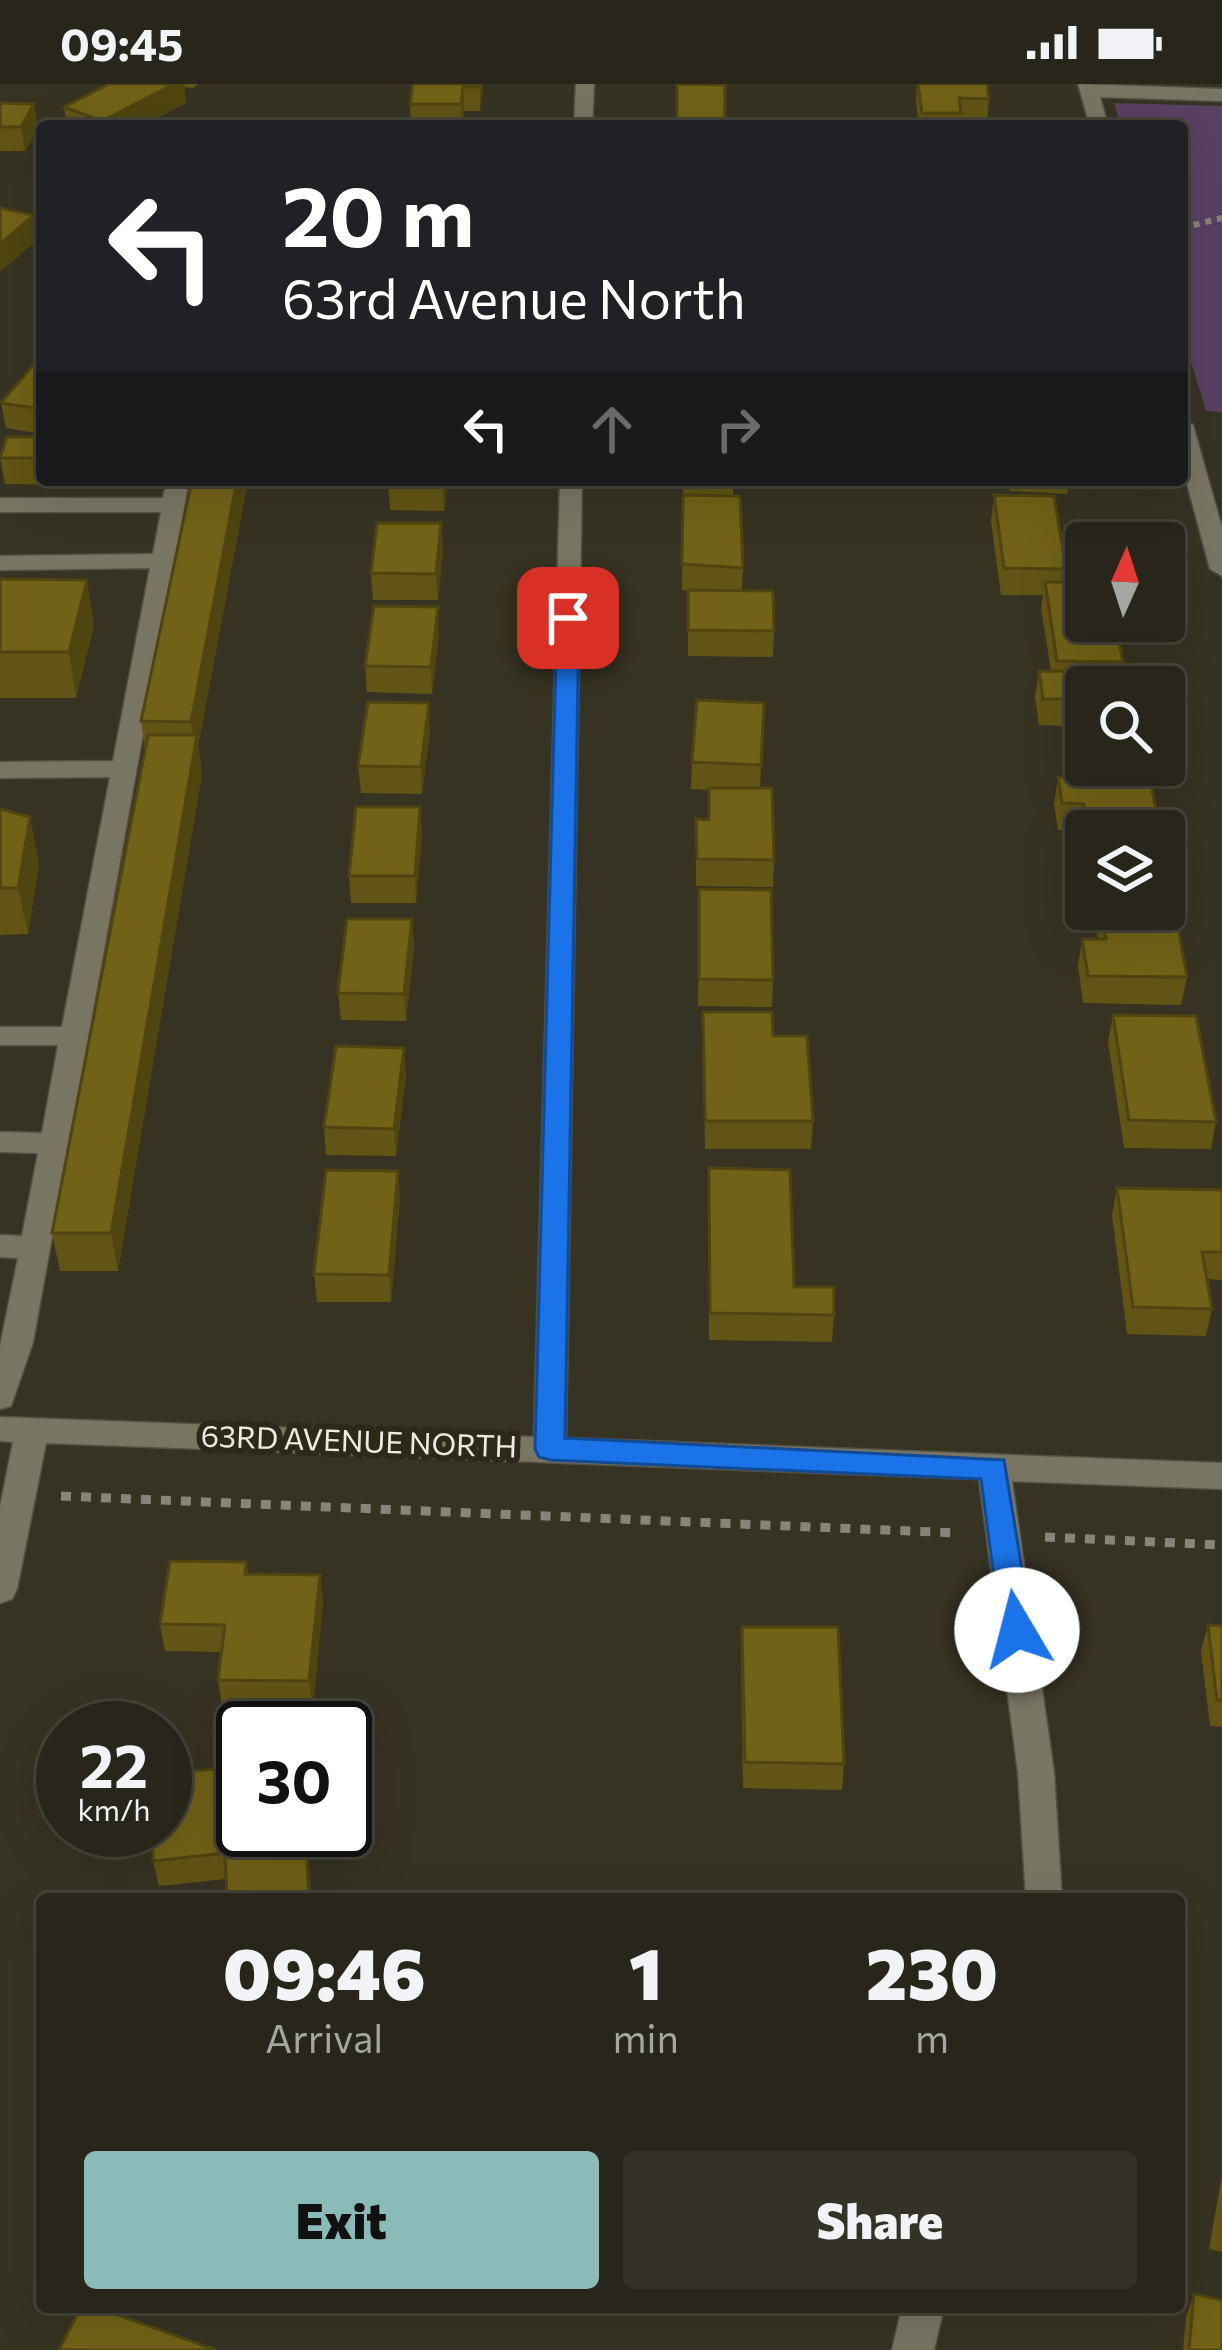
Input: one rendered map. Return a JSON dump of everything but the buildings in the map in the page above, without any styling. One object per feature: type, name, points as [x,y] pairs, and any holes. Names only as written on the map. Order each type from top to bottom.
[{"type":"street","points":[[583,120],[585,84]]},
{"type":"street","points":[[1097,120],[1088,87],[1222,95]]},
{"type":"street","points":[[1188,447],[1222,569]]},
{"type":"street","points":[[550,1449],[571,486]]},
{"type":"street","points":[[0,506],[176,492],[16,1342],[0,1397]]},
{"type":"street","points":[[0,563],[163,561]]},
{"type":"street","points":[[0,770],[123,769]]},
{"type":"street","points":[[0,1036],[73,1036]]},
{"type":"street","points":[[0,1142],[54,1143]]},
{"type":"street","points":[[0,1246],[34,1247]]},
{"type":"street","points":[[0,1589],[17,1494],[16,1430]]},
{"type":"street","name":"63RD AVENUE NORTH","points":[[16,1430],[1222,1476]]},
{"type":"street","points":[[994,1468],[1036,1772],[1044,1893]]},
{"type":"street","points":[[913,2350],[922,2313]]},
{"type":"path","points":[[1188,226],[1222,218]]},
{"type":"path","points":[[17,1494],[1222,1545]]},
{"type":"shaded area","points":[[1114,103],[1222,106],[1222,412],[1206,411],[1188,352],[1188,120],[1119,120]]},
{"type":"route","points":[[568,618],[550,1449],[994,1468],[1017,1630]]}]
